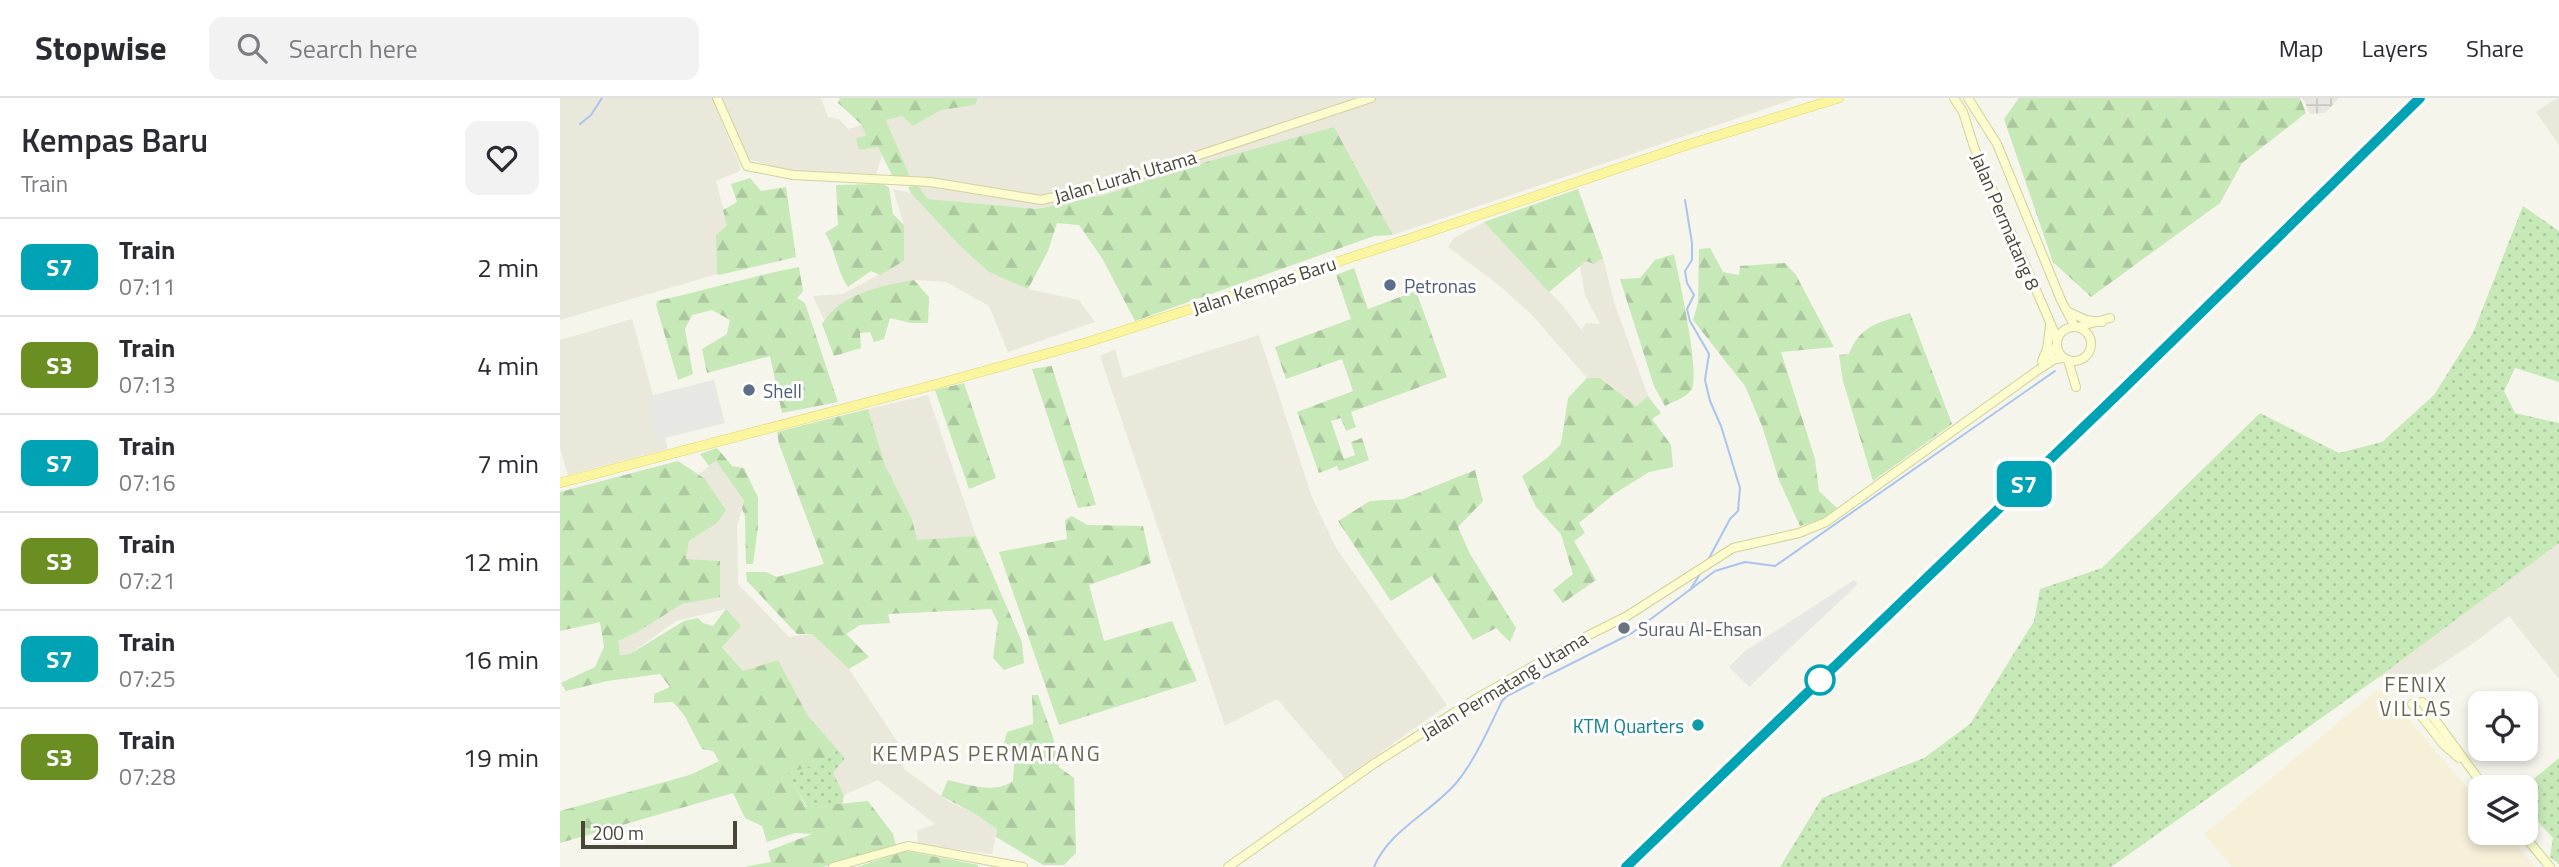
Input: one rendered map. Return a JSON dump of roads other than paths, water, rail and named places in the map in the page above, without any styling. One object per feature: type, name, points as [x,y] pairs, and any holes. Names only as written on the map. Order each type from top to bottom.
[{"type":"main road","name":"Jalan Kempas Baru","points":[[560,483],[1086,343],[1690,144],[1839,98]]},
{"type":"main road","name":"Jalan Kempas Baru","points":[[560,478],[682,450]]},
{"type":"street","name":"Jalan Lurah Utama","points":[[717,98],[747,166],[793,175],[930,182],[1041,200],[1112,184],[1371,98]]},
{"type":"street","name":"Jalan Permatang 8","points":[[1954,98],[1963,112],[1974,146],[2056,336],[2057,345]]},
{"type":"street","points":[[1968,98],[1997,144],[2067,310],[2077,327],[2087,333],[2091,342]]},
{"type":"street","points":[[2067,310],[2086,320],[2102,322]]},
{"type":"street","points":[[2110,318],[2098,328],[2089,352],[2081,360],[2076,387],[2066,359],[2057,345],[2062,332],[2077,327],[2110,318]]},
{"type":"street","points":[[2038,370],[2047,349],[2050,324]]},
{"type":"street","name":"Jalan Permatang Utama","points":[[2038,370],[2057,345]]},
{"type":"street","name":"Jalan Permatang Utama","points":[[1228,867],[1375,763],[1476,698],[1627,616],[1733,548],[1798,533],[1826,522],[2038,370],[2055,359],[2066,359]]},
{"type":"street","points":[[2066,359],[2081,360]]},
{"type":"street","points":[[2422,702],[2474,775]]},
{"type":"street","points":[[2412,704],[2443,744],[2464,762]]},
{"type":"street","points":[[2533,845],[2551,866]]},
{"type":"street","points":[[833,867],[908,846],[1023,867]]},
{"type":"waterway","points":[[580,124],[591,115],[602,98]]},
{"type":"waterway","points":[[1685,200],[1692,243],[1692,260],[1685,271],[1687,283],[1694,295],[1687,309],[1690,321],[1709,354],[1705,380],[1740,488],[1738,511],[1730,519],[1708,560]]},
{"type":"waterway","points":[[1374,867],[1390,842],[1457,782],[1507,696],[1632,633],[1715,571],[1745,562],[1775,566],[2055,371]]},
{"type":"waterway","points":[[1690,590],[1700,574]]},
{"type":"railway","points":[[1626,867],[2118,394],[2420,98]]},
{"type":"train","name":"S7","points":[[1626,867],[2118,394],[2420,98]]},
{"type":"place","name":"Petronas","points":[[1390,285]]},
{"type":"place","name":"Shell","points":[[749,390]]},
{"type":"place","name":"Surau Al-Ehsan","points":[[1624,628]]},
{"type":"place","name":"KTM Quarters","points":[[1698,725]]},
{"type":"district","name":"FENIX VILLAS","points":[[2416,696]]},
{"type":"district","name":"KEMPAS PERMATANG","points":[[987,753]]}]
